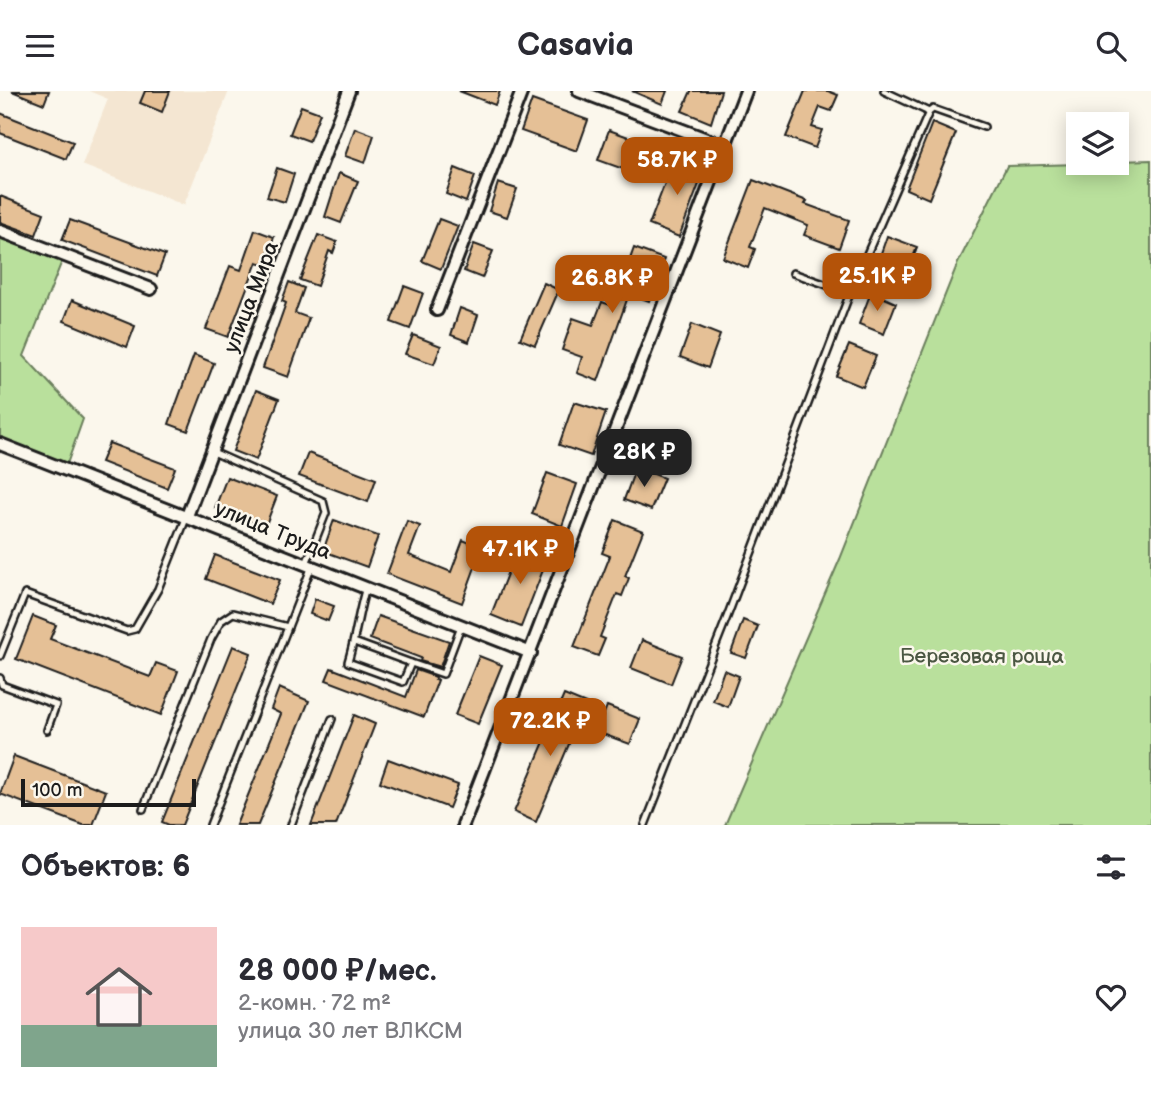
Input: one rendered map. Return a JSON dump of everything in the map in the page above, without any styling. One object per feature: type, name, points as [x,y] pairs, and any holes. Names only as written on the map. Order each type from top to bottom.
[{"type":"street","name":"улица Мира","points":[[187,516],[349,91]]},
{"type":"street","points":[[437,310],[522,91]]},
{"type":"street","points":[[579,91],[725,146]]},
{"type":"street","points":[[463,825],[746,91]]},
{"type":"street","points":[[0,231],[151,289]]},
{"type":"street","name":"улица Труда","points":[[0,444],[531,653]]},
{"type":"lane","points":[[884,91],[929,113]]},
{"type":"lane","points":[[645,825],[850,293],[929,113],[933,109],[984,127]]},
{"type":"lane","points":[[793,273],[850,293]]},
{"type":"lane","points":[[210,825],[288,627],[326,513],[323,501],[213,452]]},
{"type":"lane","points":[[0,656],[25,594],[127,631],[135,629],[158,589],[187,516]]},
{"type":"lane","points":[[366,587],[348,662],[403,682],[411,663]]},
{"type":"lane","points":[[144,809],[211,639],[221,621],[233,613],[288,627]]},
{"type":"lane","points":[[354,642],[443,674],[462,625]]},
{"type":"lane","points":[[0,678],[2,685],[56,705],[47,730]]},
{"type":"lane","points":[[291,825],[332,719]]},
{"type":"shaded area","points":[[89,91],[229,91],[184,205],[82,165],[108,99]]},
{"type":"green space","name":"Березовая роща","points":[[1151,160],[1151,825],[725,825],[840,559],[957,265],[1007,166],[1066,164],[1066,175],[1129,175],[1129,161]]},
{"type":"green space","points":[[0,237],[62,261],[24,356],[83,419],[67,464],[0,438]]},
{"type":"building","points":[[12,91],[49,91],[44,104]]},
{"type":"building","points":[[145,91],[170,91],[162,112],[140,103]]},
{"type":"building","points":[[459,91],[500,91],[495,105]]},
{"type":"building","points":[[632,91],[667,91],[662,104]]},
{"type":"building","points":[[691,91],[721,91],[711,123],[682,111]]},
{"type":"building","points":[[805,91],[828,91],[838,95],[831,111],[820,107],[812,127],[822,130],[815,148],[786,137]]},
{"type":"building","points":[[532,100],[588,120],[577,151],[521,131]]},
{"type":"building","points":[[301,106],[320,113],[309,141],[290,134]]},
{"type":"building","points":[[0,113],[73,142],[66,159],[0,133]]},
{"type":"building","points":[[932,123],[956,133],[929,199],[906,189]]},
{"type":"building","points":[[355,128],[374,135],[365,163],[345,156]]},
{"type":"building","points":[[609,130],[651,145],[640,175],[598,160]]},
{"type":"building","points":[[675,157],[705,168],[679,237],[649,225]]},
{"type":"building","points":[[277,168],[294,174],[285,202],[267,197]]},
{"type":"building","points":[[455,168],[475,176],[466,202],[446,194]]},
{"type":"building","points":[[339,173],[358,181],[341,223],[325,217]]},
{"type":"building","points":[[753,180],[807,201],[805,204],[849,220],[839,248],[804,235],[808,225],[765,208],[750,247],[755,249],[748,268],[723,258]]},
{"type":"building","points":[[498,183],[517,189],[507,217],[489,211]]},
{"type":"building","points":[[0,196],[44,213],[36,235],[0,222]]},
{"type":"building","points":[[439,219],[458,226],[441,269],[422,261]]},
{"type":"building","points":[[70,220],[165,255],[157,276],[62,240]]},
{"type":"building","points":[[255,230],[274,237],[264,264],[257,262],[228,337],[206,329],[230,266],[241,270]]},
{"type":"building","points":[[318,235],[337,242],[333,253],[329,251],[317,286],[300,280]]},
{"type":"building","points":[[887,236],[917,247],[907,273],[878,262]]},
{"type":"building","points":[[474,244],[493,251],[482,278],[464,271]]},
{"type":"building","points":[[634,248],[664,259],[649,301],[629,294],[598,381],[577,373],[582,357],[562,350],[573,318],[593,325],[602,302],[613,306]]},
{"type":"building","points":[[289,282],[304,288],[295,313],[309,318],[288,377],[263,368],[286,303],[282,301]]},
{"type":"building","points":[[544,283],[559,290],[535,345],[520,339]]},
{"type":"building","points":[[404,286],[423,293],[410,329],[391,322]]},
{"type":"building","points":[[871,292],[896,303],[884,334],[859,324]]},
{"type":"building","points":[[72,300],[135,326],[127,347],[64,321]]},
{"type":"building","points":[[460,308],[478,315],[469,342],[451,335]]},
{"type":"building","points":[[692,324],[720,335],[708,368],[680,357]]},
{"type":"building","points":[[413,335],[441,346],[434,364],[405,354]]},
{"type":"building","points":[[849,345],[876,356],[863,387],[836,376]]},
{"type":"building","points":[[194,355],[214,363],[188,431],[169,424]]},
{"type":"building","points":[[256,390],[279,399],[256,460],[233,451]]},
{"type":"building","points":[[574,402],[606,412],[591,456],[559,445]]},
{"type":"building","points":[[109,443],[175,468],[167,488],[101,462]]},
{"type":"building","points":[[308,453],[376,479],[368,502],[299,476]]},
{"type":"building","points":[[636,467],[664,478],[651,510],[624,500]]},
{"type":"building","points":[[547,473],[577,484],[562,526],[532,514]]},
{"type":"building","points":[[227,477],[277,496],[265,527],[215,508]]},
{"type":"building","points":[[334,520],[378,536],[367,567],[323,551]]},
{"type":"building","points":[[615,520],[643,531],[625,576],[629,578],[622,596],[617,594],[600,637],[605,639],[598,656],[574,647],[610,556],[602,553]]},
{"type":"building","points":[[407,521],[420,526],[409,555],[451,572],[463,540],[482,548],[462,603],[387,574]]},
{"type":"building","points":[[518,546],[548,557],[521,627],[491,615]]},
{"type":"building","points":[[215,555],[280,580],[270,604],[206,579]]},
{"type":"building","points":[[315,599],[334,606],[328,621],[310,614]]},
{"type":"building","points":[[33,616],[56,625],[50,639],[150,677],[156,663],[178,671],[161,715],[16,659]]},
{"type":"building","points":[[378,616],[449,641],[440,667],[370,639]]},
{"type":"building","points":[[743,620],[758,626],[746,658],[731,653]]},
{"type":"building","points":[[642,640],[682,656],[671,684],[631,668]]},
{"type":"building","points":[[233,646],[251,653],[182,825],[169,825],[162,822]]},
{"type":"building","points":[[479,656],[502,665],[478,724],[455,715]]},
{"type":"building","points":[[331,668],[406,697],[416,670],[438,680],[424,717],[326,680]]},
{"type":"building","points":[[724,670],[739,676],[728,707],[713,701]]},
{"type":"building","points":[[279,688],[309,701],[258,825],[236,825],[281,714],[271,709]]},
{"type":"building","points":[[564,695],[586,704],[536,822],[514,812]]},
{"type":"building","points":[[607,706],[640,719],[630,744],[597,732]]},
{"type":"building","points":[[354,715],[375,724],[336,825],[311,825]]},
{"type":"building","points":[[14,756],[106,791],[93,825],[83,825],[0,794]]},
{"type":"building","points":[[388,759],[458,785],[449,808],[380,782]]}]
